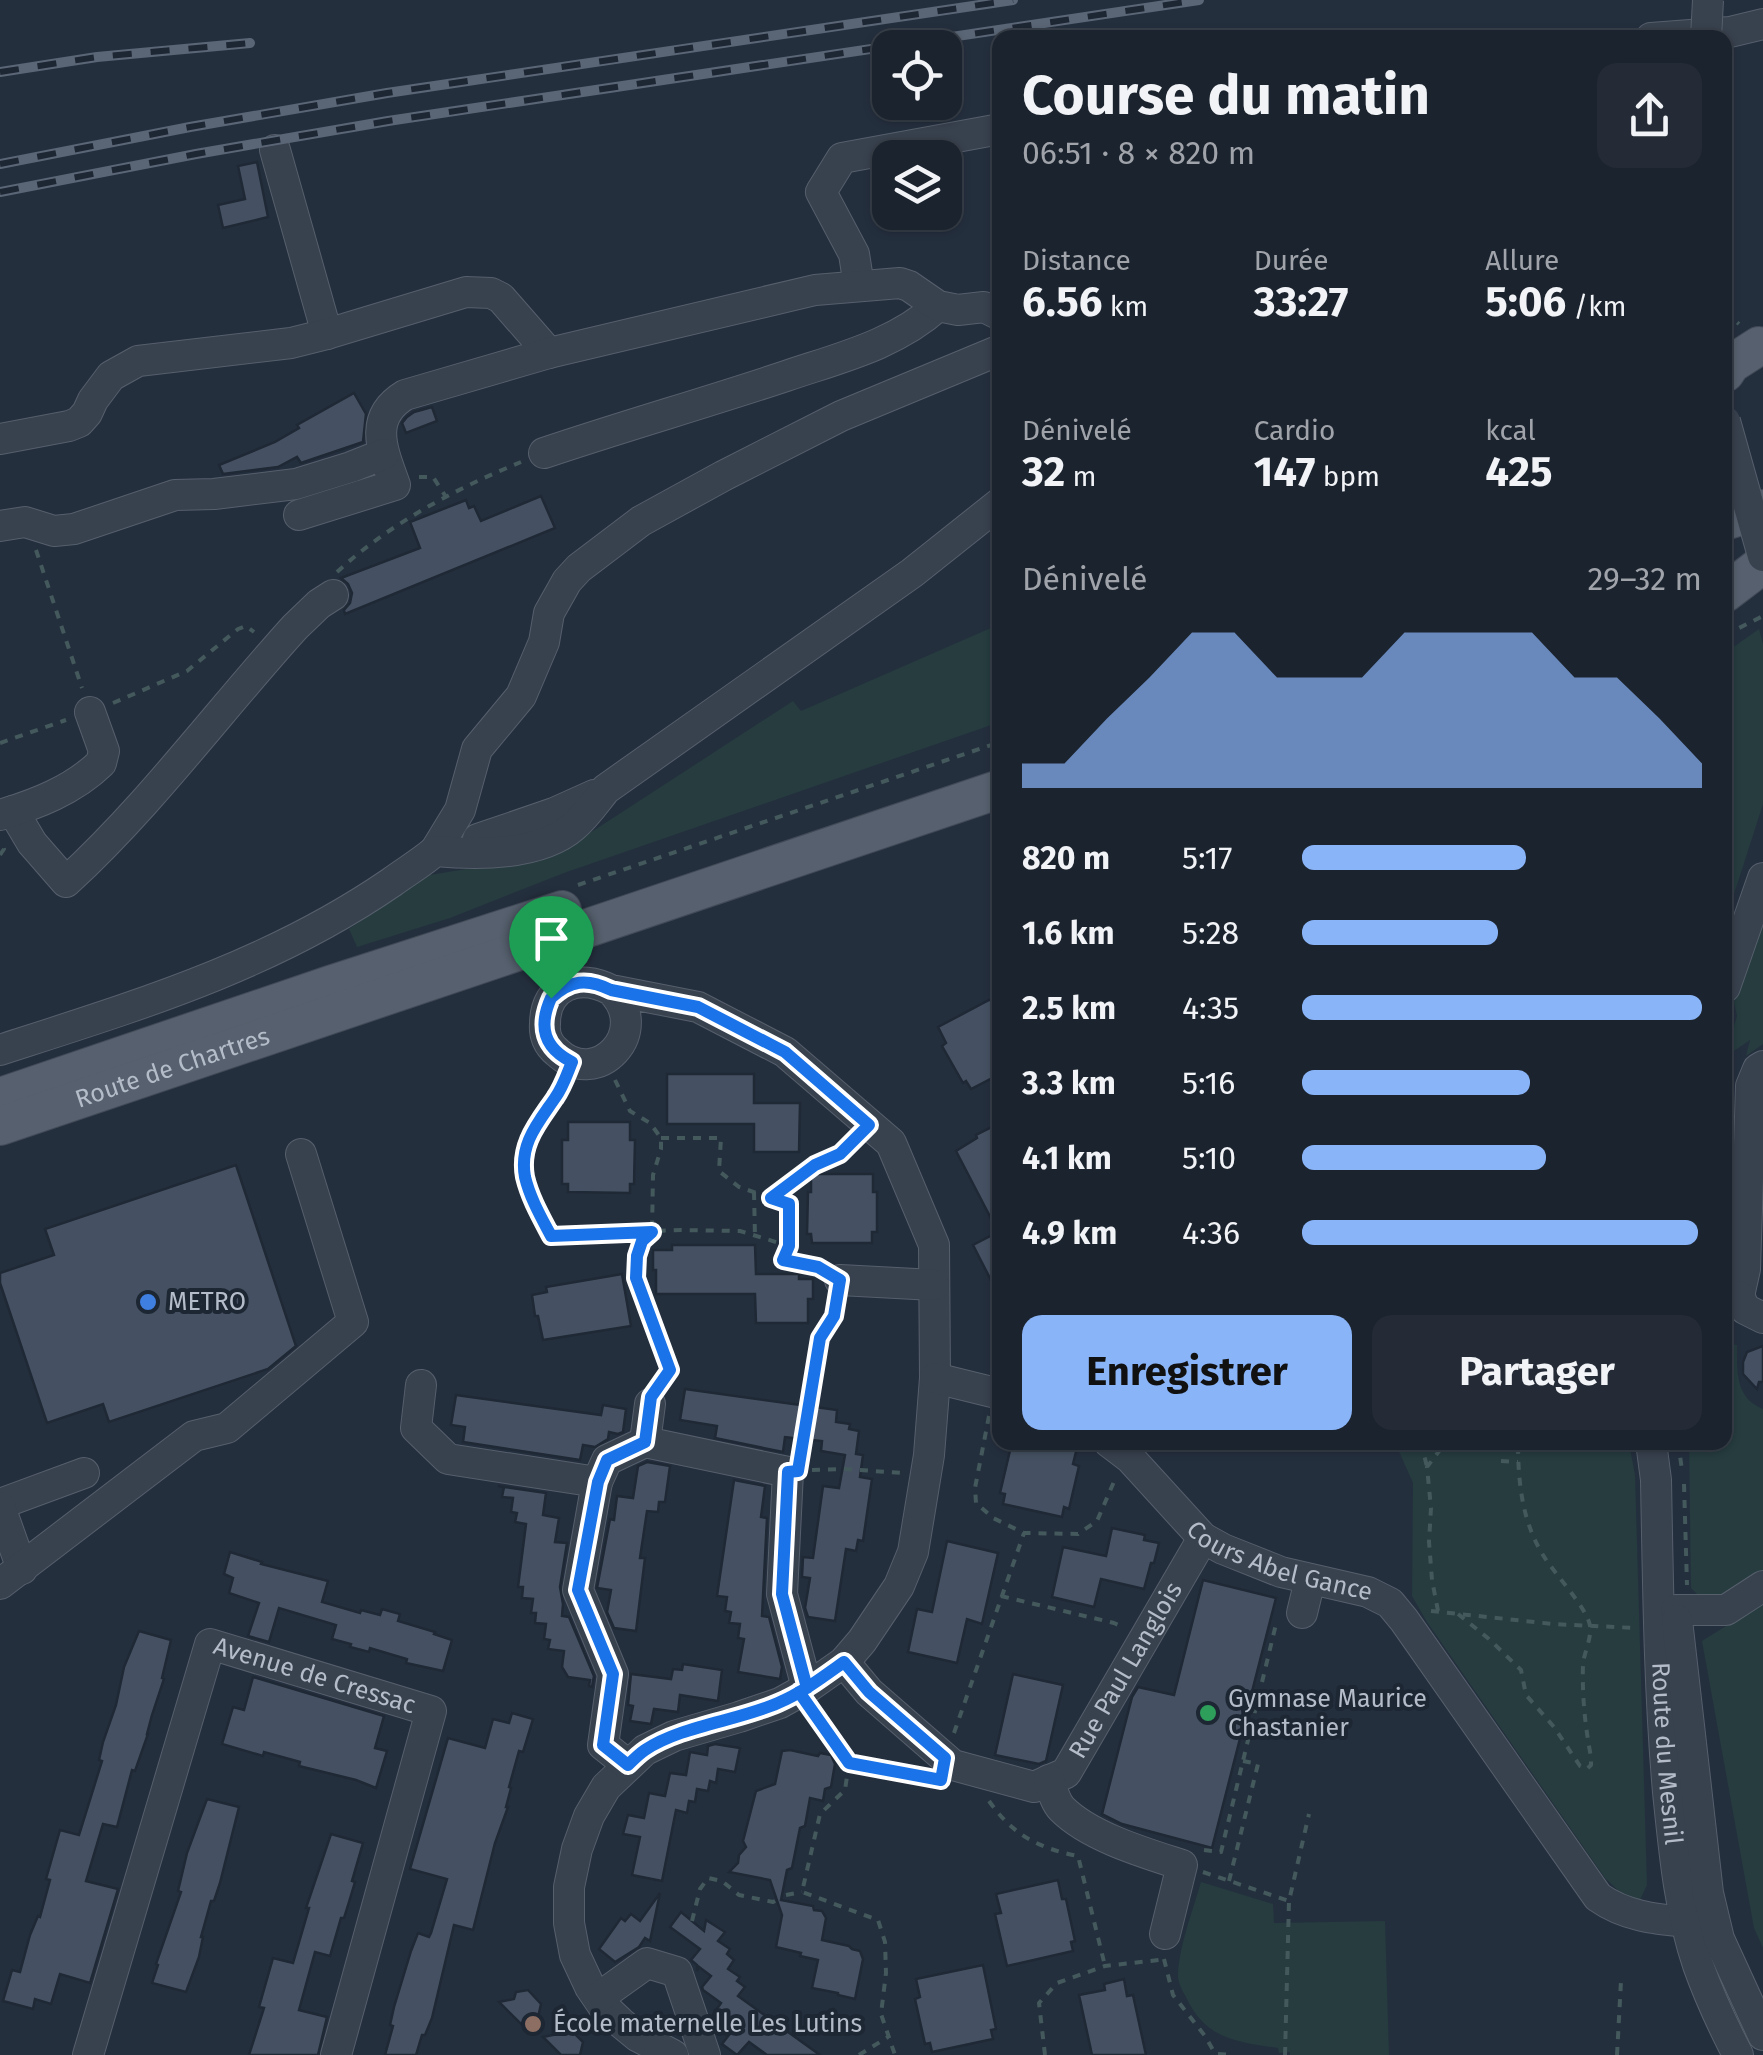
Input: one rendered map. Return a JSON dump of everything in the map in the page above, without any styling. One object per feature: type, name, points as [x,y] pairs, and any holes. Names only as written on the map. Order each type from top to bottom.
[{"type":"main road","points":[[1732,364],[1749,341]]},
{"type":"main road","points":[[1732,519],[1763,510]]},
{"type":"main road","points":[[1732,564],[1763,556]]},
{"type":"main road","points":[[1732,588],[1763,564]]},
{"type":"main road","points":[[339,997],[548,914],[992,764]]},
{"type":"main road","points":[[339,997],[992,792]]},
{"type":"main road","name":"Route de Chartres","points":[[0,1126],[217,1054],[339,997]]},
{"type":"main road","name":"Route de Chartres","points":[[0,1097],[339,997]]},
{"type":"main road","points":[[0,1140],[128,1099],[217,1054]]},
{"type":"street","points":[[1706,30],[1708,0]]},
{"type":"street","points":[[1732,32],[1763,24]]},
{"type":"street","points":[[859,286],[854,254],[821,192],[842,158],[992,130]]},
{"type":"street","points":[[275,150],[327,334]]},
{"type":"street","points":[[299,515],[395,485],[384,454],[382,426],[393,402],[405,395],[549,353],[815,290],[900,283],[938,306],[958,310],[984,307],[992,311]]},
{"type":"street","points":[[0,439],[79,422],[111,376],[138,361],[290,343],[466,292],[501,298],[549,353]]},
{"type":"street","points":[[544,452],[881,344],[908,330],[938,306]]},
{"type":"street","points":[[0,1050],[233,970],[354,908],[416,868],[436,851],[460,810],[476,748],[521,696],[544,642],[550,613],[579,568],[641,521],[740,467],[840,416],[992,353]]},
{"type":"street","points":[[1732,446],[1763,556]]},
{"type":"street","points":[[13,524],[74,530],[176,495],[296,484],[384,454]]},
{"type":"street","points":[[0,1034],[238,949],[307,917],[398,863],[538,820],[606,790],[912,573],[992,509]]},
{"type":"street","points":[[90,712],[104,750],[101,763],[45,800],[7,812],[66,882],[104,848],[273,651],[326,599]]},
{"type":"street","points":[[1732,968],[1763,878]]},
{"type":"street","points":[[611,990],[624,1007],[627,1022],[624,1038],[616,1050],[591,1064],[560,1056],[544,1032],[544,1012],[551,998],[570,984],[598,983],[611,990],[698,1007],[785,1052],[890,1143],[934,1245],[935,1378],[913,1552],[899,1586],[844,1662],[803,1690],[740,1718],[674,1736],[645,1750],[606,1787],[576,1849],[568,1888],[569,1922],[576,1955],[590,1988],[635,2045],[673,2055]]},
{"type":"street","points":[[1763,1066],[1751,1086],[1746,1269],[1732,1295],[1745,1309],[1763,1318]]},
{"type":"street","points":[[84,1473],[0,1506],[11,1576],[194,1436],[227,1428],[352,1322],[301,1154]]},
{"type":"street","points":[[840,1280],[934,1284]]},
{"type":"street","points":[[935,1378],[992,1391]]},
{"type":"street","points":[[421,1385],[416,1428],[448,1460],[598,1482]]},
{"type":"street","points":[[645,1442],[650,1404]]},
{"type":"street","points":[[628,1765],[603,1745],[613,1674],[578,1590],[598,1482],[607,1460],[645,1442],[793,1472],[782,1594],[803,1690]]},
{"type":"street","name":"Cours Abel Gance","points":[[1120,1450],[1203,1538],[1281,1572],[1368,1592],[1390,1603],[1598,1897],[1630,1914],[1686,1922]]},
{"type":"street","name":"Route du Mesnil","points":[[1651,1450],[1656,1480],[1661,1716],[1674,1860],[1697,1962],[1738,2055]]},
{"type":"street","name":"Route du Mesnil","points":[[1668,1450],[1676,1610],[1708,1894],[1719,1939],[1763,2038]]},
{"type":"street","name":"Rue Paul Langlois","points":[[1041,1784],[1066,1773],[1203,1538]]},
{"type":"street","points":[[1290,1613],[1310,1580]]},
{"type":"street","points":[[1726,1610],[1763,1586]]},
{"type":"street","points":[[1676,1610],[1763,1612]]},
{"type":"street","name":"Avenue de Cressac","points":[[88,2055],[210,1644],[431,1711],[336,2055]]},
{"type":"street","points":[[844,1662],[869,1692],[954,1765],[1041,1784],[1059,1807],[1084,1824],[1129,1848],[1186,1866],[1164,1947]]},
{"type":"street","points":[[1630,1914],[1648,1903],[1660,1888],[1665,1860],[1661,1716]]},
{"type":"street","points":[[1708,1894],[1686,1922],[1703,1935],[1723,1984],[1763,2038]]},
{"type":"street","points":[[598,1998],[647,1963],[677,1972],[705,2055]]},
{"type":"path","points":[[326,599],[330,580],[401,523],[446,497],[544,452]]},
{"type":"path","points":[[395,485],[432,477],[446,497]]},
{"type":"path","points":[[13,524],[90,712]]},
{"type":"path","points":[[1732,632],[1763,616]]},
{"type":"path","points":[[0,743],[90,712],[187,671],[246,626],[273,651]]},
{"type":"path","points":[[605,1059],[630,1112],[650,1122],[661,1138],[652,1175],[652,1232],[642,1241],[636,1278],[670,1370],[650,1404]]},
{"type":"path","points":[[572,1062],[558,1095],[530,1134],[524,1158],[532,1199],[551,1236],[740,1231],[789,1246]]},
{"type":"path","points":[[771,1198],[815,1165],[840,1154],[869,1125]]},
{"type":"path","points":[[661,1138],[721,1138],[720,1171],[739,1187],[789,1204],[789,1246],[783,1260],[818,1267],[840,1280],[834,1316],[820,1338],[793,1472],[845,1468],[925,1474]]},
{"type":"path","points":[[754,1192],[756,1237]]},
{"type":"path","points":[[992,1413],[974,1488],[976,1503],[993,1518],[1024,1532],[1078,1534],[1097,1522],[1114,1479],[1120,1450]]},
{"type":"path","points":[[1423,1450],[1431,1508],[1430,1561],[1438,1611]]},
{"type":"path","points":[[1427,1467],[1440,1450]]},
{"type":"path","points":[[1458,1614],[1521,1670],[1526,1695],[1580,1766],[1591,1765],[1582,1686],[1590,1626],[1530,1531],[1523,1506],[1518,1450]]},
{"type":"path","points":[[1500,1461],[1518,1462]]},
{"type":"path","points":[[849,1763],[941,1780],[945,1758],[1024,1532]]},
{"type":"path","points":[[1001,1596],[1114,1623],[1145,1637]]},
{"type":"path","points":[[1404,1620],[1413,1611],[1438,1611],[1647,1628]]},
{"type":"path","points":[[1289,1901],[1186,1866],[1197,1849],[1221,1852],[1243,1760],[1290,1613]]},
{"type":"path","points":[[802,1892],[820,1814],[845,1790],[849,1763],[803,1690]]},
{"type":"path","points":[[1228,1881],[1258,1764],[1243,1760]]},
{"type":"path","points":[[986,1796],[1003,1820],[1025,1838],[1050,1850],[1078,1856],[1105,1966]]},
{"type":"path","points":[[1285,2055],[1289,1901],[1309,1814]]},
{"type":"path","points":[[692,1921],[700,1889],[708,1878],[722,1880],[739,1895],[777,1900]]},
{"type":"path","points":[[786,1895],[802,1892],[878,1920],[886,1942],[881,2014],[894,2055]]},
{"type":"path","points":[[1045,2055],[1039,2002],[1057,1983],[1164,1947],[1173,1995],[1217,2054],[1233,2055]]},
{"type":"path","points":[[1617,2055],[1621,1981]]},
{"type":"path","points":[[859,2055],[888,2037]]},
{"type":"green space","points":[[992,627],[992,725],[564,873],[450,918],[357,947],[349,929],[430,875],[519,860],[576,842],[793,701],[801,711]]},
{"type":"green space","points":[[1759,629],[1763,644],[1763,804],[1732,900],[1732,648]]},
{"type":"green space","points":[[1763,909],[1763,1044],[1746,1056],[1750,1040],[1732,1052],[1737,1016],[1734,1002]]},
{"type":"green space","points":[[1732,1344],[1737,1345],[1742,1391],[1763,1409],[1763,1572],[1716,1600],[1703,1600],[1691,1588],[1689,1450],[1732,1450]]},
{"type":"green space","points":[[1398,1450],[1630,1450],[1635,1475],[1647,1885],[1640,1900],[1623,1895],[1605,1878],[1412,1596],[1413,1483]]},
{"type":"green space","points":[[1763,1603],[1763,1948],[1754,1928],[1702,1641]]},
{"type":"green space","points":[[1201,1882],[1273,1904],[1274,1923],[1385,1921],[1389,2055],[1290,2055],[1279,2053],[1278,2048],[1224,2036],[1203,2022],[1183,1992],[1178,1975]]},
{"type":"building","points":[[257,162],[268,217],[223,228],[218,205],[245,199],[238,166]]},
{"type":"building","points":[[354,393],[366,414],[363,442],[301,463],[297,457],[278,467],[223,474],[219,465],[275,442]]},
{"type":"building","points":[[432,407],[437,421],[406,433],[402,423],[407,417]]},
{"type":"building","points":[[541,496],[555,528],[345,614],[352,593],[341,578],[420,548],[410,522],[466,500],[469,508],[474,506],[481,521]]},
{"type":"building","points":[[992,1000],[992,1078],[971,1089],[966,1081],[963,1083],[942,1046],[946,1043],[938,1027]]},
{"type":"building","points":[[667,1074],[754,1074],[754,1103],[800,1103],[799,1152],[754,1152],[754,1124],[667,1124]]},
{"type":"building","points":[[568,1122],[630,1122],[630,1140],[635,1140],[634,1184],[630,1184],[630,1193],[568,1192],[568,1184],[562,1184],[562,1140],[568,1140]]},
{"type":"building","points":[[992,1127],[992,1220],[956,1151]]},
{"type":"building","points":[[236,1165],[296,1346],[268,1369],[109,1422],[103,1404],[47,1423],[0,1273],[54,1255],[45,1229]]},
{"type":"building","points":[[811,1174],[873,1174],[877,1232],[872,1232],[872,1243],[812,1243],[811,1234],[807,1234]]},
{"type":"building","points":[[992,1235],[992,1282],[973,1245]]},
{"type":"building","points":[[672,1245],[755,1245],[756,1274],[799,1274],[799,1279],[813,1279],[808,1323],[756,1323],[755,1294],[656,1294],[653,1250],[672,1250]]},
{"type":"building","points":[[622,1274],[631,1326],[543,1340],[532,1295],[547,1292],[546,1287]]},
{"type":"building","points":[[1763,1346],[1763,1382],[1759,1382],[1757,1389],[1743,1374],[1743,1362],[1747,1352]]},
{"type":"building","points":[[685,1389],[837,1410],[836,1422],[850,1424],[849,1429],[859,1431],[856,1454],[863,1455],[860,1477],[872,1479],[863,1541],[858,1540],[856,1551],[846,1549],[835,1621],[808,1617],[805,1608],[810,1578],[802,1577],[803,1557],[813,1558],[823,1486],[839,1488],[845,1455],[821,1451],[822,1441],[785,1437],[783,1452],[715,1438],[717,1426],[680,1420]]},
{"type":"building","points":[[456,1395],[601,1415],[603,1405],[626,1409],[623,1432],[609,1432],[608,1439],[595,1447],[583,1445],[580,1460],[463,1442],[465,1427],[451,1425]]},
{"type":"building","points":[[1010,1450],[1076,1450],[1073,1464],[1079,1466],[1069,1509],[1064,1507],[1062,1517],[1003,1504],[1005,1494],[1000,1493]]},
{"type":"building","points":[[647,1462],[670,1466],[665,1502],[659,1502],[658,1512],[647,1511],[636,1631],[614,1628],[607,1612],[611,1590],[597,1588],[617,1496],[633,1498],[638,1466]]},
{"type":"building","points":[[734,1480],[765,1486],[761,1517],[767,1518],[762,1616],[769,1617],[782,1667],[780,1679],[738,1672],[744,1639],[738,1638],[740,1624],[729,1623],[731,1612],[725,1611],[727,1597],[717,1596]]},
{"type":"building","points":[[498,1486],[546,1493],[543,1515],[559,1518],[555,1542],[567,1543],[560,1587],[562,1616],[569,1617],[594,1676],[592,1687],[590,1680],[568,1677],[562,1667],[564,1651],[548,1649],[550,1640],[544,1639],[546,1624],[535,1623],[536,1613],[531,1613],[533,1599],[522,1598],[523,1587],[518,1587],[526,1524],[515,1522],[517,1513],[511,1512],[513,1498],[502,1497],[504,1487]]},
{"type":"building","points":[[1112,1528],[1145,1535],[1144,1540],[1159,1543],[1144,1589],[1101,1579],[1094,1607],[1052,1597],[1063,1547],[1106,1556]]},
{"type":"building","points":[[947,1541],[998,1553],[982,1624],[967,1619],[957,1663],[908,1652],[917,1609],[932,1612]]},
{"type":"building","points":[[230,1552],[328,1581],[322,1602],[360,1613],[361,1610],[380,1615],[382,1609],[400,1614],[398,1621],[452,1640],[443,1671],[406,1663],[407,1659],[370,1648],[369,1652],[350,1647],[351,1644],[332,1639],[336,1625],[279,1608],[269,1642],[248,1636],[259,1603],[229,1593],[233,1578],[224,1574]]},
{"type":"building","name":"Gymnase Maurice Chastanier","points":[[1203,1580],[1276,1598],[1212,1848],[1122,1824],[1102,1814],[1132,1697],[1138,1687],[1174,1695]]},
{"type":"building","points":[[139,1631],[171,1640],[164,1679],[117,1827],[103,1824],[86,1881],[118,1889],[90,1983],[60,1974],[51,2004],[35,1999],[33,2009],[3,2001],[12,1970],[20,1972],[30,1935],[40,1917],[60,1830],[79,1835],[102,1761],[99,1760],[103,1742],[124,1667]]},
{"type":"building","points":[[683,1664],[722,1670],[718,1701],[680,1695],[678,1712],[654,1709],[651,1724],[630,1721],[631,1674],[671,1679],[673,1669],[682,1670]]},
{"type":"building","points":[[1013,1674],[1063,1685],[1046,1761],[1039,1764],[995,1755]]},
{"type":"building","points":[[253,1677],[384,1716],[375,1748],[387,1751],[376,1788],[299,1766],[300,1762],[222,1744],[233,1707],[244,1710]]},
{"type":"building","points":[[512,1713],[533,1719],[523,1752],[519,1751],[508,1807],[473,1930],[454,1925],[432,2018],[416,2055],[385,2055],[411,1951],[418,1933],[429,1937],[431,1933],[447,1879],[410,1869],[448,1738],[485,1748],[493,1719],[509,1723]]},
{"type":"building","points":[[708,1746],[740,1748],[735,1772],[718,1769],[716,1783],[710,1781],[708,1791],[697,1789],[695,1802],[689,1801],[687,1813],[676,1810],[662,1881],[632,1875],[640,1837],[623,1834],[628,1815],[644,1818],[649,1793],[665,1796],[670,1773],[686,1775],[690,1752],[707,1755]]},
{"type":"building","points":[[782,1751],[831,1755],[835,1764],[831,1787],[825,1789],[823,1801],[810,1798],[781,1900],[822,1911],[826,1918],[822,1940],[860,1951],[863,1959],[855,1999],[812,1988],[818,1960],[776,1947],[782,1915],[770,1880],[729,1872],[746,1847],[743,1841],[756,1791],[775,1784]]},
{"type":"building","points":[[207,1799],[239,1807],[186,1992],[152,1983],[181,1892],[178,1891],[187,1853]]},
{"type":"building","points":[[331,1834],[363,1843],[352,1881],[355,1882],[330,1956],[315,1952],[299,2010],[327,2017],[318,2055],[249,2055],[264,2008],[259,2007],[273,1958],[293,1963],[306,1908]]},
{"type":"building","points":[[1058,1880],[1075,1941],[1071,1942],[1073,1951],[1007,1966],[995,1914],[1001,1913],[996,1894]]},
{"type":"building","points":[[660,1893],[650,1941],[645,1938],[639,1947],[615,1962],[599,1949],[621,1918],[625,1921],[631,1914],[640,1921]]},
{"type":"building","points":[[681,1912],[704,1931],[706,1920],[725,1932],[718,1941],[730,1949],[727,1954],[734,1960],[728,1969],[740,1977],[737,1981],[745,1987],[738,1996],[820,2055],[767,2055],[749,2042],[737,2055],[722,2044],[732,2031],[712,2016],[721,2003],[703,1990],[711,1976],[699,1967],[697,1971],[691,1960],[700,1949],[670,1927]]},
{"type":"building","points":[[983,1965],[996,2029],[991,2030],[993,2039],[932,2052],[930,2043],[925,2044],[915,1999],[920,1997],[916,1979]]},
{"type":"building","points":[[1124,1979],[1127,1996],[1133,1995],[1146,2055],[1092,2055],[1079,1995],[1105,1990],[1104,1984]]},
{"type":"building","points":[[528,1990],[541,2004],[537,2022],[521,2024],[499,2002]]},
{"type":"building","points":[[572,2031],[583,2042],[580,2055],[561,2055],[543,2037]]},
{"type":"railway","points":[[0,164],[387,93],[1013,0]]},
{"type":"railway","points":[[998,30],[1199,0]]},
{"type":"railway","points":[[0,192],[388,121],[992,31]]},
{"type":"railway","points":[[0,72],[97,57],[250,43]]},
{"type":"place","name":"METRO","points":[[148,1302]]},
{"type":"place","name":"Gymnase Maurice Chastanier","points":[[1208,1713]]},
{"type":"place","name":"École maternelle Les Lutins","points":[[533,2024]]},
{"type":"route","points":[[551,998],[544,1012],[544,1032],[550,1046],[572,1062],[558,1095],[530,1134],[524,1158],[532,1199],[551,1236],[652,1232],[642,1241],[636,1278],[670,1370],[651,1397],[645,1442],[607,1460],[598,1482],[578,1590],[613,1674],[603,1745],[628,1765],[645,1750],[674,1736],[740,1718],[780,1702],[807,1688],[844,1662],[869,1692],[945,1758],[941,1780],[849,1763],[799,1692],[807,1688],[782,1594],[788,1472],[798,1471],[820,1338],[834,1316],[840,1280],[818,1267],[783,1260],[789,1246],[789,1204],[771,1198],[815,1165],[840,1154],[869,1125],[785,1052],[698,1007],[584,981],[561,988],[551,998]]}]
